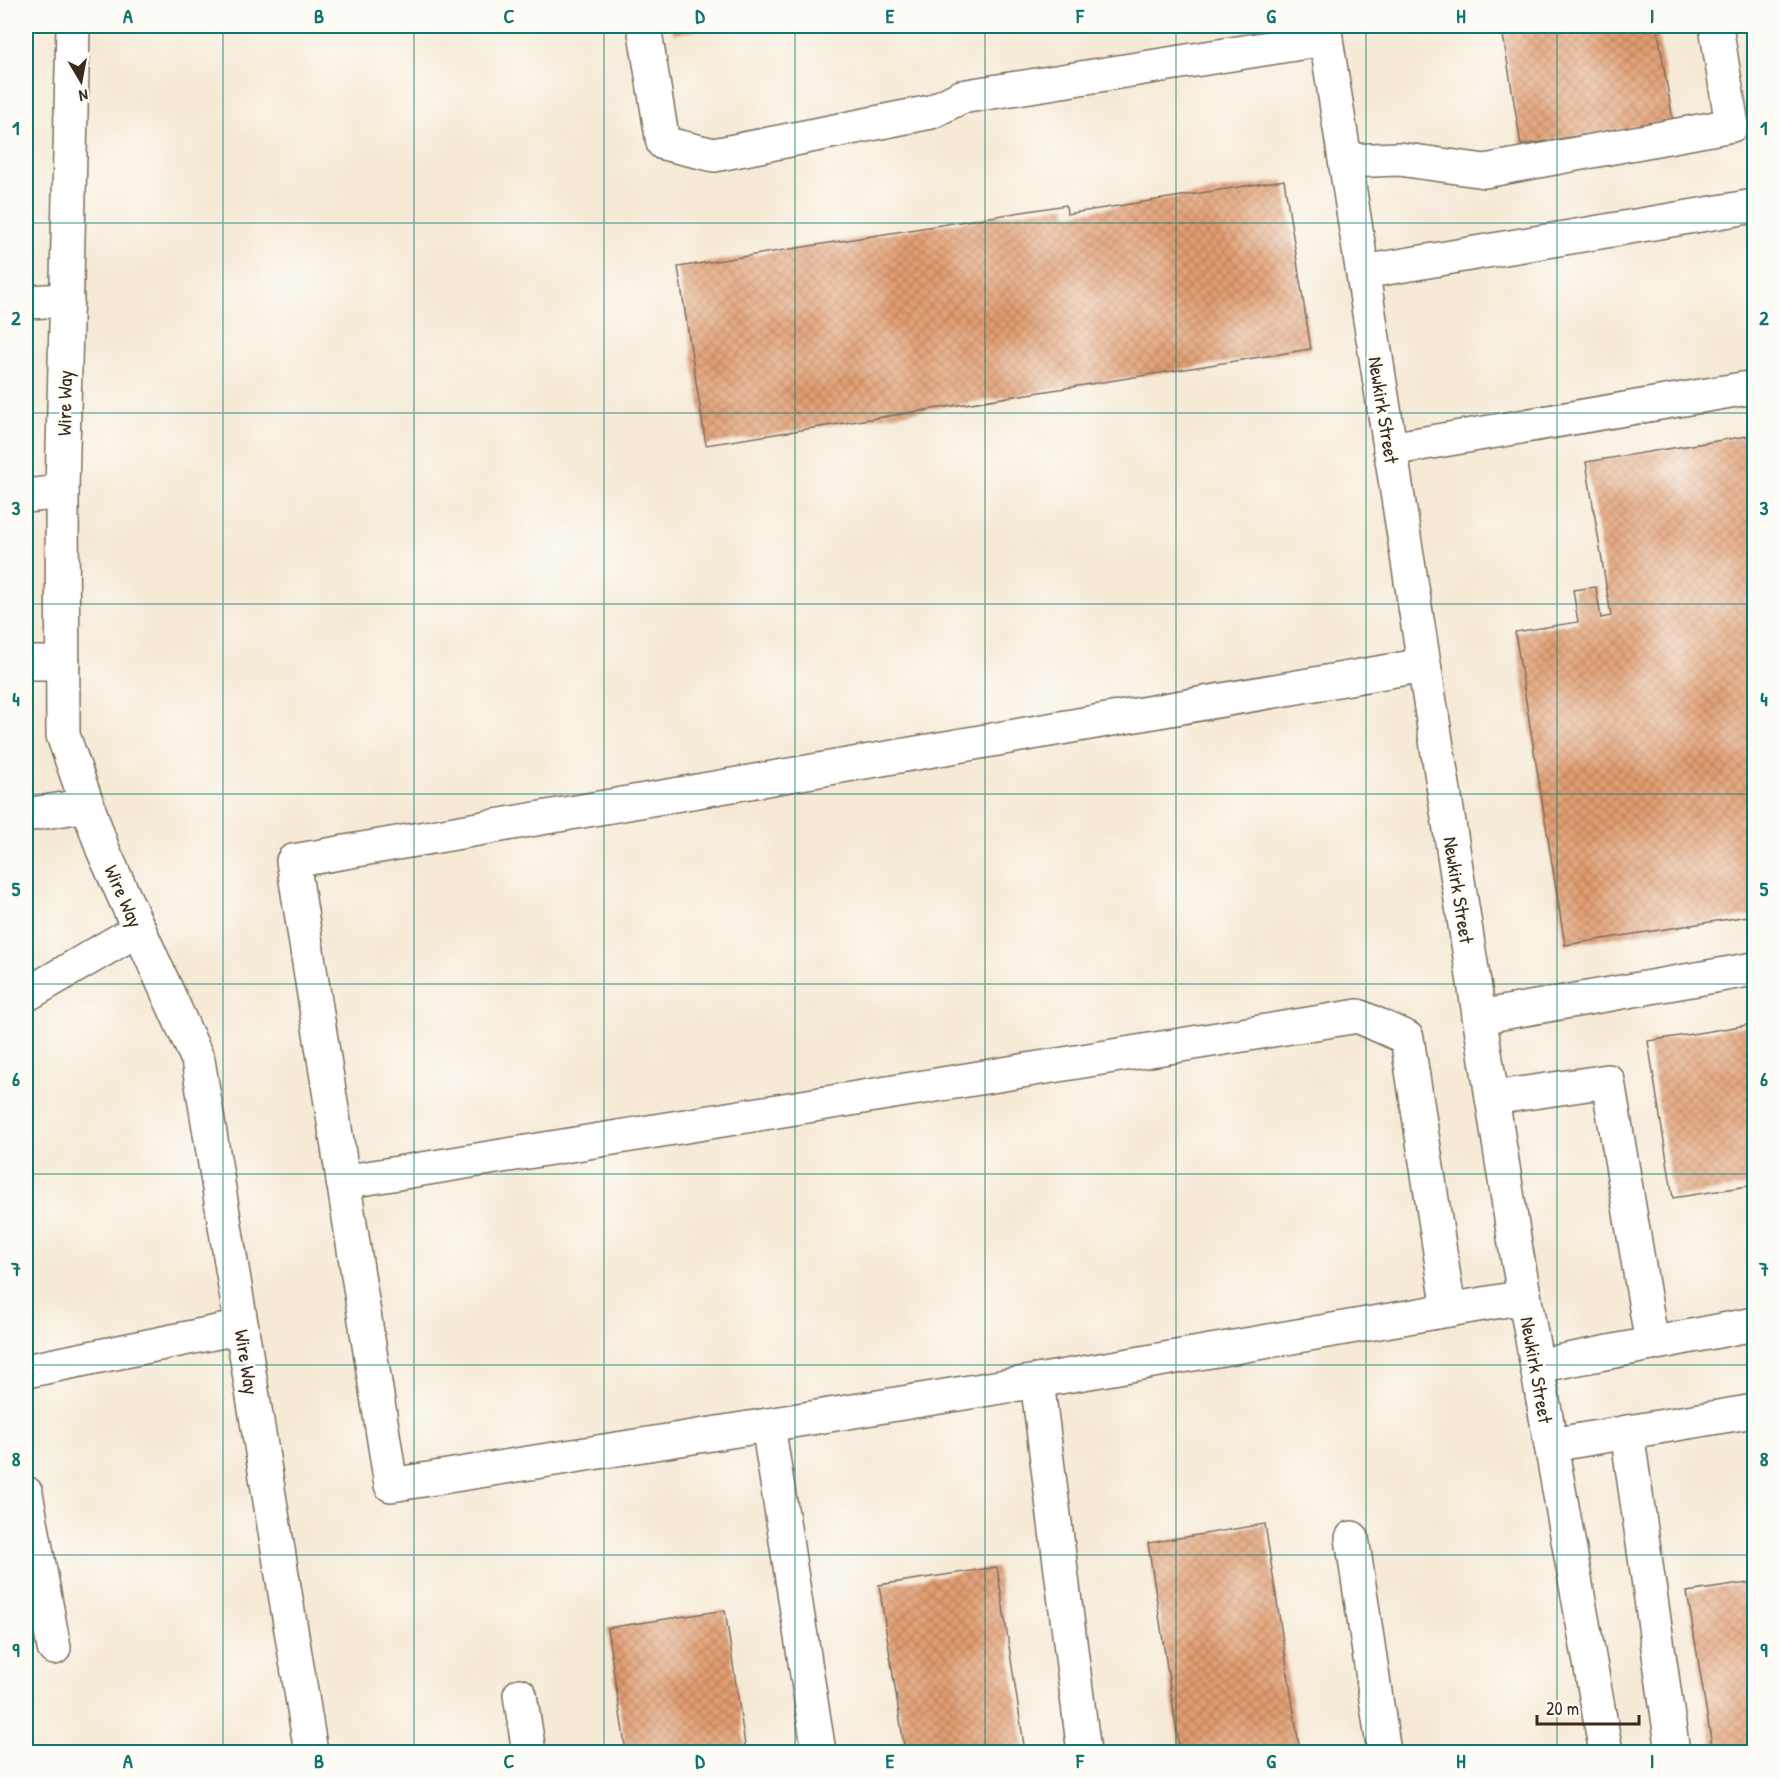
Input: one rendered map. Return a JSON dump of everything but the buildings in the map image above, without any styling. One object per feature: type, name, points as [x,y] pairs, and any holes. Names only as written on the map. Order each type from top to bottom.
[{"type":"street","name":"Wire Way","points":[[73,26],[62,492],[63,735],[103,850],[198,1060],[311,1752]]},
{"type":"street","points":[[644,26],[663,143],[714,155],[931,112],[962,97],[1325,32]]},
{"type":"street","points":[[1346,161],[1399,159],[1485,171],[1732,125],[1716,26]]},
{"type":"street","name":"Newkirk Street","points":[[1325,32],[1524,1297],[1606,1752]]},
{"type":"street","points":[[1363,272],[1755,206]]},
{"type":"street","points":[[26,302],[67,300]]},
{"type":"street","points":[[1390,449],[1755,387]]},
{"type":"street","points":[[26,496],[62,492]]},
{"type":"street","points":[[26,663],[63,663]]},
{"type":"street","points":[[1424,665],[293,861],[343,1182],[391,1485],[1037,1381],[1524,1297]]},
{"type":"street","points":[[26,815],[88,805]]},
{"type":"street","points":[[26,995],[139,929]]},
{"type":"street","points":[[1479,1017],[1755,969]]},
{"type":"street","points":[[343,1182],[1358,1016],[1407,1038],[1449,1310]]},
{"type":"street","points":[[1492,1098],[1608,1081],[1652,1344]]},
{"type":"street","points":[[1537,1366],[1755,1324]]},
{"type":"street","points":[[26,1371],[242,1327]]},
{"type":"street","points":[[1037,1381],[1084,1752]]},
{"type":"street","points":[[1551,1444],[1755,1412]]},
{"type":"street","points":[[768,1425],[819,1752]]},
{"type":"street","points":[[1627,1432],[1673,1752]]},
{"type":"street","points":[[26,1493],[54,1648]]},
{"type":"street","points":[[1352,1538],[1384,1752]]},
{"type":"street","points":[[520,1695],[529,1752]]}]
